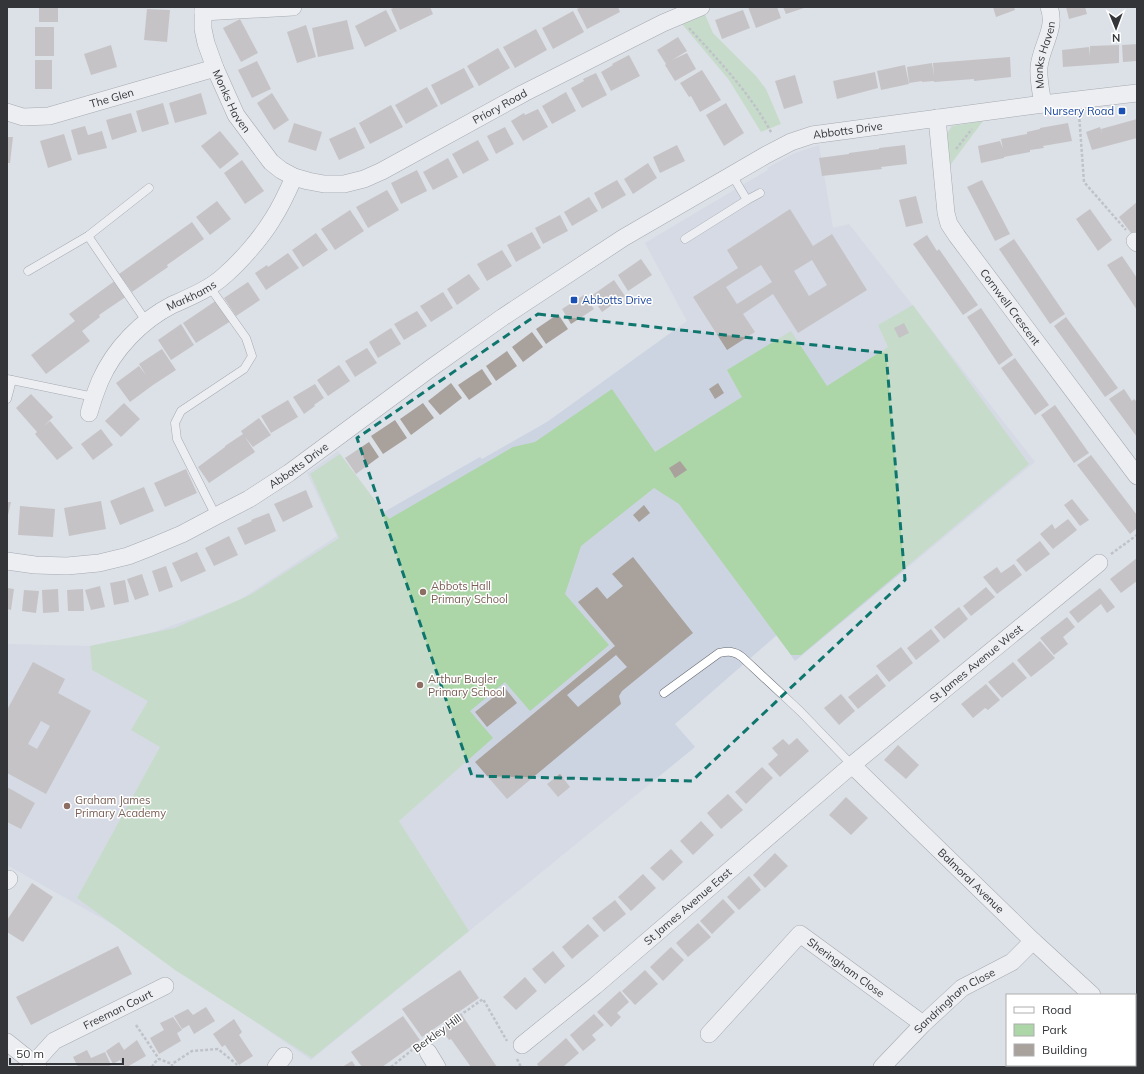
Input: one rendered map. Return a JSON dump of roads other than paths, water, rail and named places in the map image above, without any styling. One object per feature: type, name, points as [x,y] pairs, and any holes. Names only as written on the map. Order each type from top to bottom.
[{"type":"street","points":[[203,10],[293,7]]},
{"type":"street","name":"Priory Road","points":[[294,176],[308,181],[324,184],[344,184],[364,179],[382,171],[524,93],[678,16],[701,7]]},
{"type":"street","name":"Monks Haven","points":[[1043,104],[1039,79],[1039,66],[1052,25],[1049,7]]},
{"type":"street","name":"Monks Haven","points":[[203,10],[203,29],[206,43],[215,68],[236,115],[271,162],[281,170],[294,176]]},
{"type":"street","name":"The Glen","points":[[7,112],[23,117],[49,116],[215,68]]},
{"type":"street","name":"Abbotts Drive","points":[[7,561],[36,565],[67,566],[99,563],[128,556],[182,534],[249,499],[289,473],[503,317],[623,238],[792,142],[812,135],[1137,93]]},
{"type":"street","name":"Cornwell Crescent","points":[[937,118],[946,213],[950,224],[1137,476]]},
{"type":"street","name":"Markhams","points":[[91,405],[100,380],[112,360],[138,327],[155,315],[190,297],[224,276],[260,237],[272,221],[284,200],[294,176]]},
{"type":"street","name":"St James Avenue West","points":[[852,765],[1099,563]]},
{"type":"street","name":"Balmoral Avenue","points":[[852,765],[1033,941],[1091,994]]},
{"type":"street","name":"St James Avenue East","points":[[515,1048],[595,986],[852,765]]},
{"type":"street","name":"Sheringham Close","points":[[708,1034],[800,934],[923,1024]]},
{"type":"street","name":"Sandringham Close","points":[[882,1067],[923,1024],[962,988],[1012,962],[1033,941]]},
{"type":"street","name":"Freeman Court","points":[[36,1065],[54,1041],[165,986]]},
{"type":"street","points":[[7,1042],[36,1065]]},
{"type":"lane","points":[[732,175],[747,200]]},
{"type":"lane","points":[[28,271],[88,236],[149,188]]},
{"type":"lane","points":[[685,239],[760,193]]},
{"type":"lane","points":[[88,236],[146,321]]},
{"type":"lane","points":[[209,286],[246,338],[252,356],[244,369],[181,411],[176,423],[177,439],[216,516]]},
{"type":"lane","points":[[7,399],[9,380],[91,405]]},
{"type":"lane","points":[[664,693],[719,653],[728,651],[735,652],[800,710],[852,765]]},
{"type":"place","name":"Nursery Road","points":[[1122,111]]},
{"type":"place","name":"Abbotts Drive","points":[[574,300]]},
{"type":"place","name":"Abbots Hall Primary School","points":[[423,592]]},
{"type":"place","name":"Arthur Bugler Primary School","points":[[420,685]]},
{"type":"place","name":"Graham James Primary Academy","points":[[67,806]]}]
